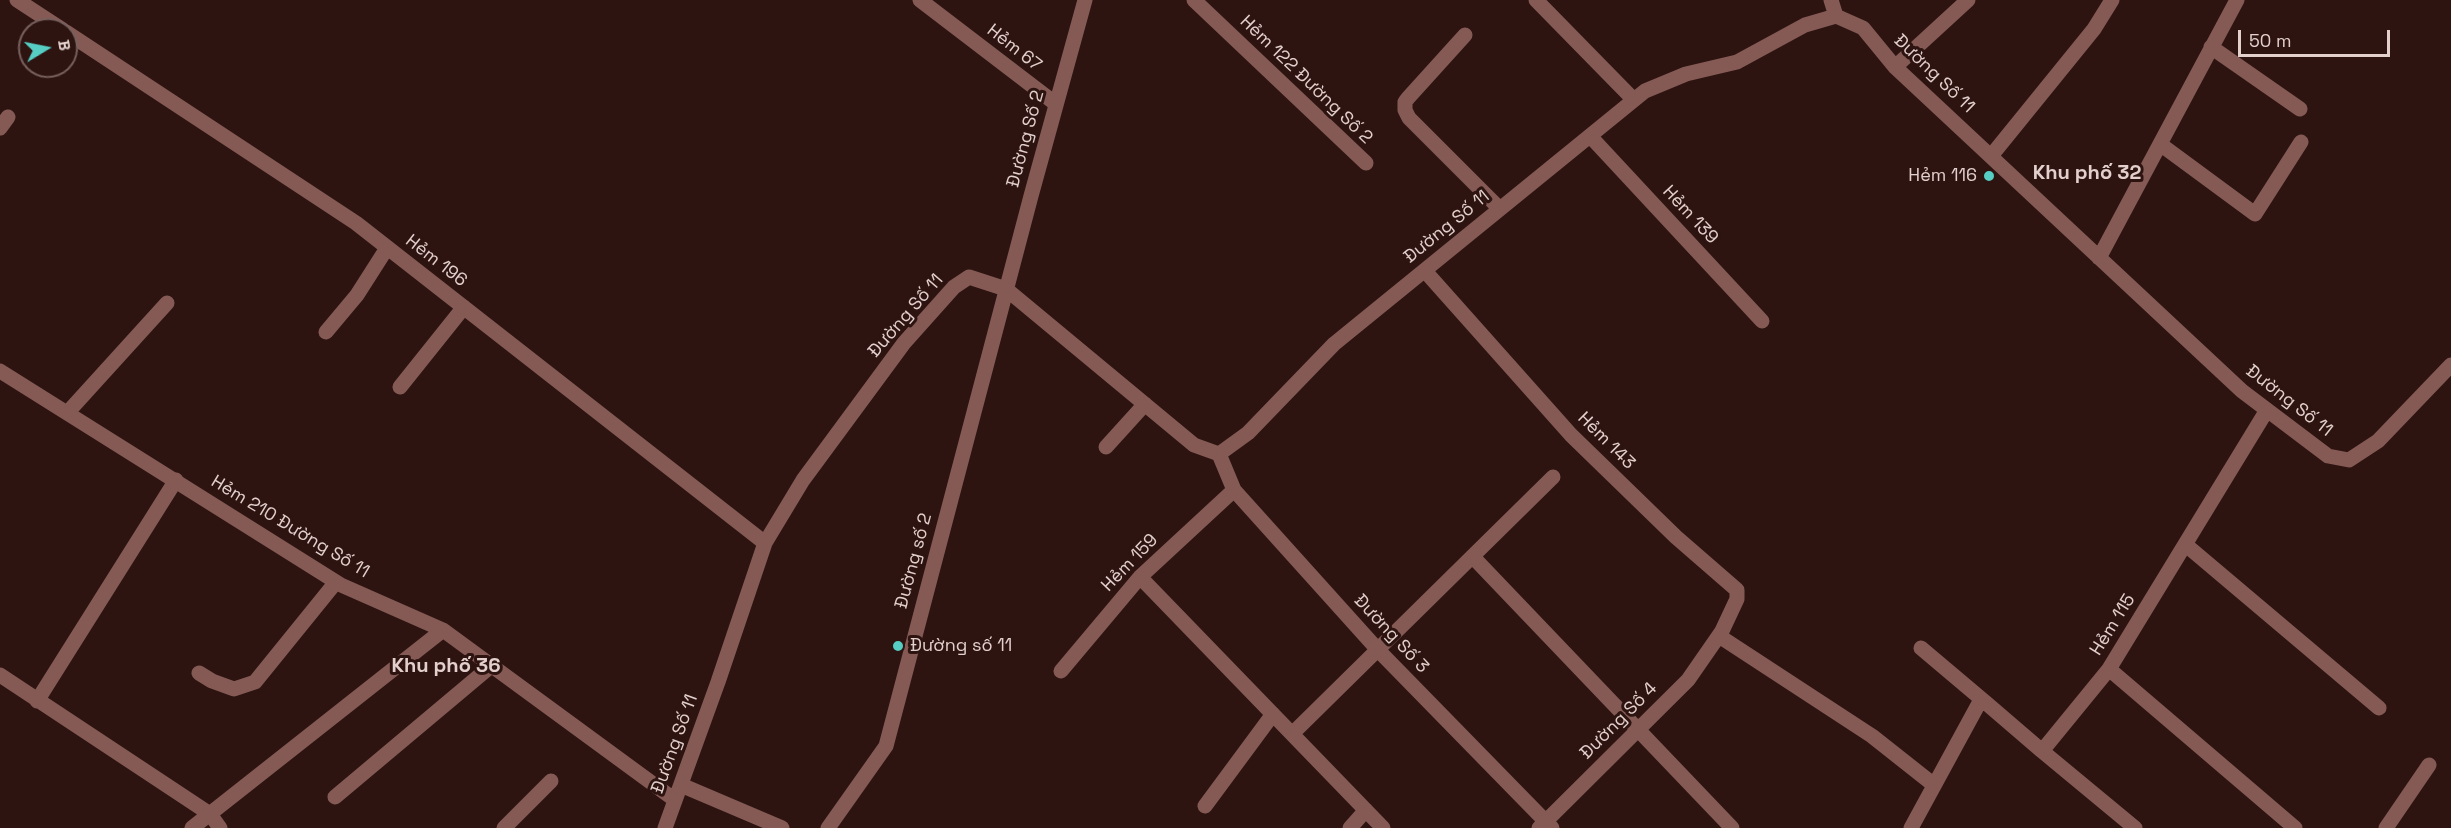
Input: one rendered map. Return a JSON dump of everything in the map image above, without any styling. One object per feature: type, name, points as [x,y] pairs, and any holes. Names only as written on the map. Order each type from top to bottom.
[{"type":"street","name":"Hẻm 196","points":[[17,0],[44,18]]},
{"type":"street","name":"Hẻm 67","points":[[920,0],[1056,104]]},
{"type":"street","name":"Đường Số 2","points":[[1006,289],[1085,0]]},
{"type":"street","name":"Hẻm 122 Đường Số 2","points":[[1194,0],[1366,164]]},
{"type":"street","points":[[1536,0],[1634,100]]},
{"type":"street","points":[[1832,0],[1836,16]]},
{"type":"street","points":[[1895,67],[1968,0]]},
{"type":"street","points":[[1991,156],[2094,29],[2112,0]]},
{"type":"street","points":[[2098,258],[2237,0]]},
{"type":"street","name":"Đường Số 11","points":[[665,828],[765,543],[803,480],[904,343],[954,287],[969,277],[1006,289],[1194,445],[1219,454],[1248,433],[1334,344],[1645,91],[1686,74],[1737,62],[1805,26],[1836,16],[1863,28],[1895,67],[2242,391],[2328,456],[2349,460],[2378,441],[2451,365]]},
{"type":"street","points":[[1465,35],[1408,98],[1405,102],[1405,110],[1409,118],[1500,209]]},
{"type":"street","name":"Hẻm 196","points":[[78,40],[356,224],[765,543]]},
{"type":"street","points":[[2211,47],[2300,109]]},
{"type":"street","name":"Hẻm 139","points":[[1590,136],[1762,321]]},
{"type":"street","points":[[2160,144],[2255,214],[2301,142]]},
{"type":"street","points":[[326,332],[357,295],[387,248]]},
{"type":"street","name":"Hẻm 143","points":[[1425,271],[1571,435],[1676,537],[1735,586],[1737,599],[1719,636]]},
{"type":"street","name":"Đường số 2","points":[[828,828],[886,746],[1006,289]]},
{"type":"street","points":[[68,412],[167,303]]},
{"type":"street","points":[[400,387],[464,307]]},
{"type":"street","name":"Hẻm 210 Đường Số 11","points":[[0,371],[336,582],[442,630],[675,800]]},
{"type":"street","points":[[1106,447],[1145,404]]},
{"type":"street","name":"Hẻm 115","points":[[2042,751],[2109,669],[2267,410]]},
{"type":"street","name":"Đường Số 3","points":[[1219,454],[1234,490],[1378,650],[1545,826]]},
{"type":"street","points":[[1292,734],[1553,477]]},
{"type":"street","points":[[37,701],[176,480]]},
{"type":"street","name":"Hẻm 159","points":[[1061,671],[1140,578],[1234,490]]},
{"type":"street","points":[[2186,545],[2379,708]]},
{"type":"street","points":[[1473,557],[1727,826]]},
{"type":"street","points":[[1140,578],[1383,828]]},
{"type":"street","points":[[199,674],[234,689],[255,682],[336,582]]},
{"type":"street","points":[[192,828],[442,630]]},
{"type":"street","points":[[1719,636],[1872,736],[1934,785]]},
{"type":"street","name":"Đường Số 4","points":[[1545,826],[1637,729],[1688,680],[1719,636]]},
{"type":"street","points":[[1921,648],[2134,828]]},
{"type":"street","points":[[335,797],[491,666]]},
{"type":"street","points":[[2109,669],[2295,828]]},
{"type":"street","points":[[0,675],[210,814],[220,828]]},
{"type":"street","points":[[1911,828],[1978,705],[1985,702]]},
{"type":"street","points":[[1205,806],[1273,714]]},
{"type":"street","points":[[2386,828],[2429,765]]},
{"type":"street","points":[[504,828],[550,781]]},
{"type":"street","points":[[681,785],[782,828]]},
{"type":"street","points":[[1350,828],[1366,810]]},
{"type":"place","name":"Hẻm 116","points":[[1989,176]]},
{"type":"place","name":"Đường số 11","points":[[898,646]]},
{"type":"district","name":"Khu phố 32","points":[[2087,174]]},
{"type":"district","name":"Khu phố 36","points":[[446,667]]}]
